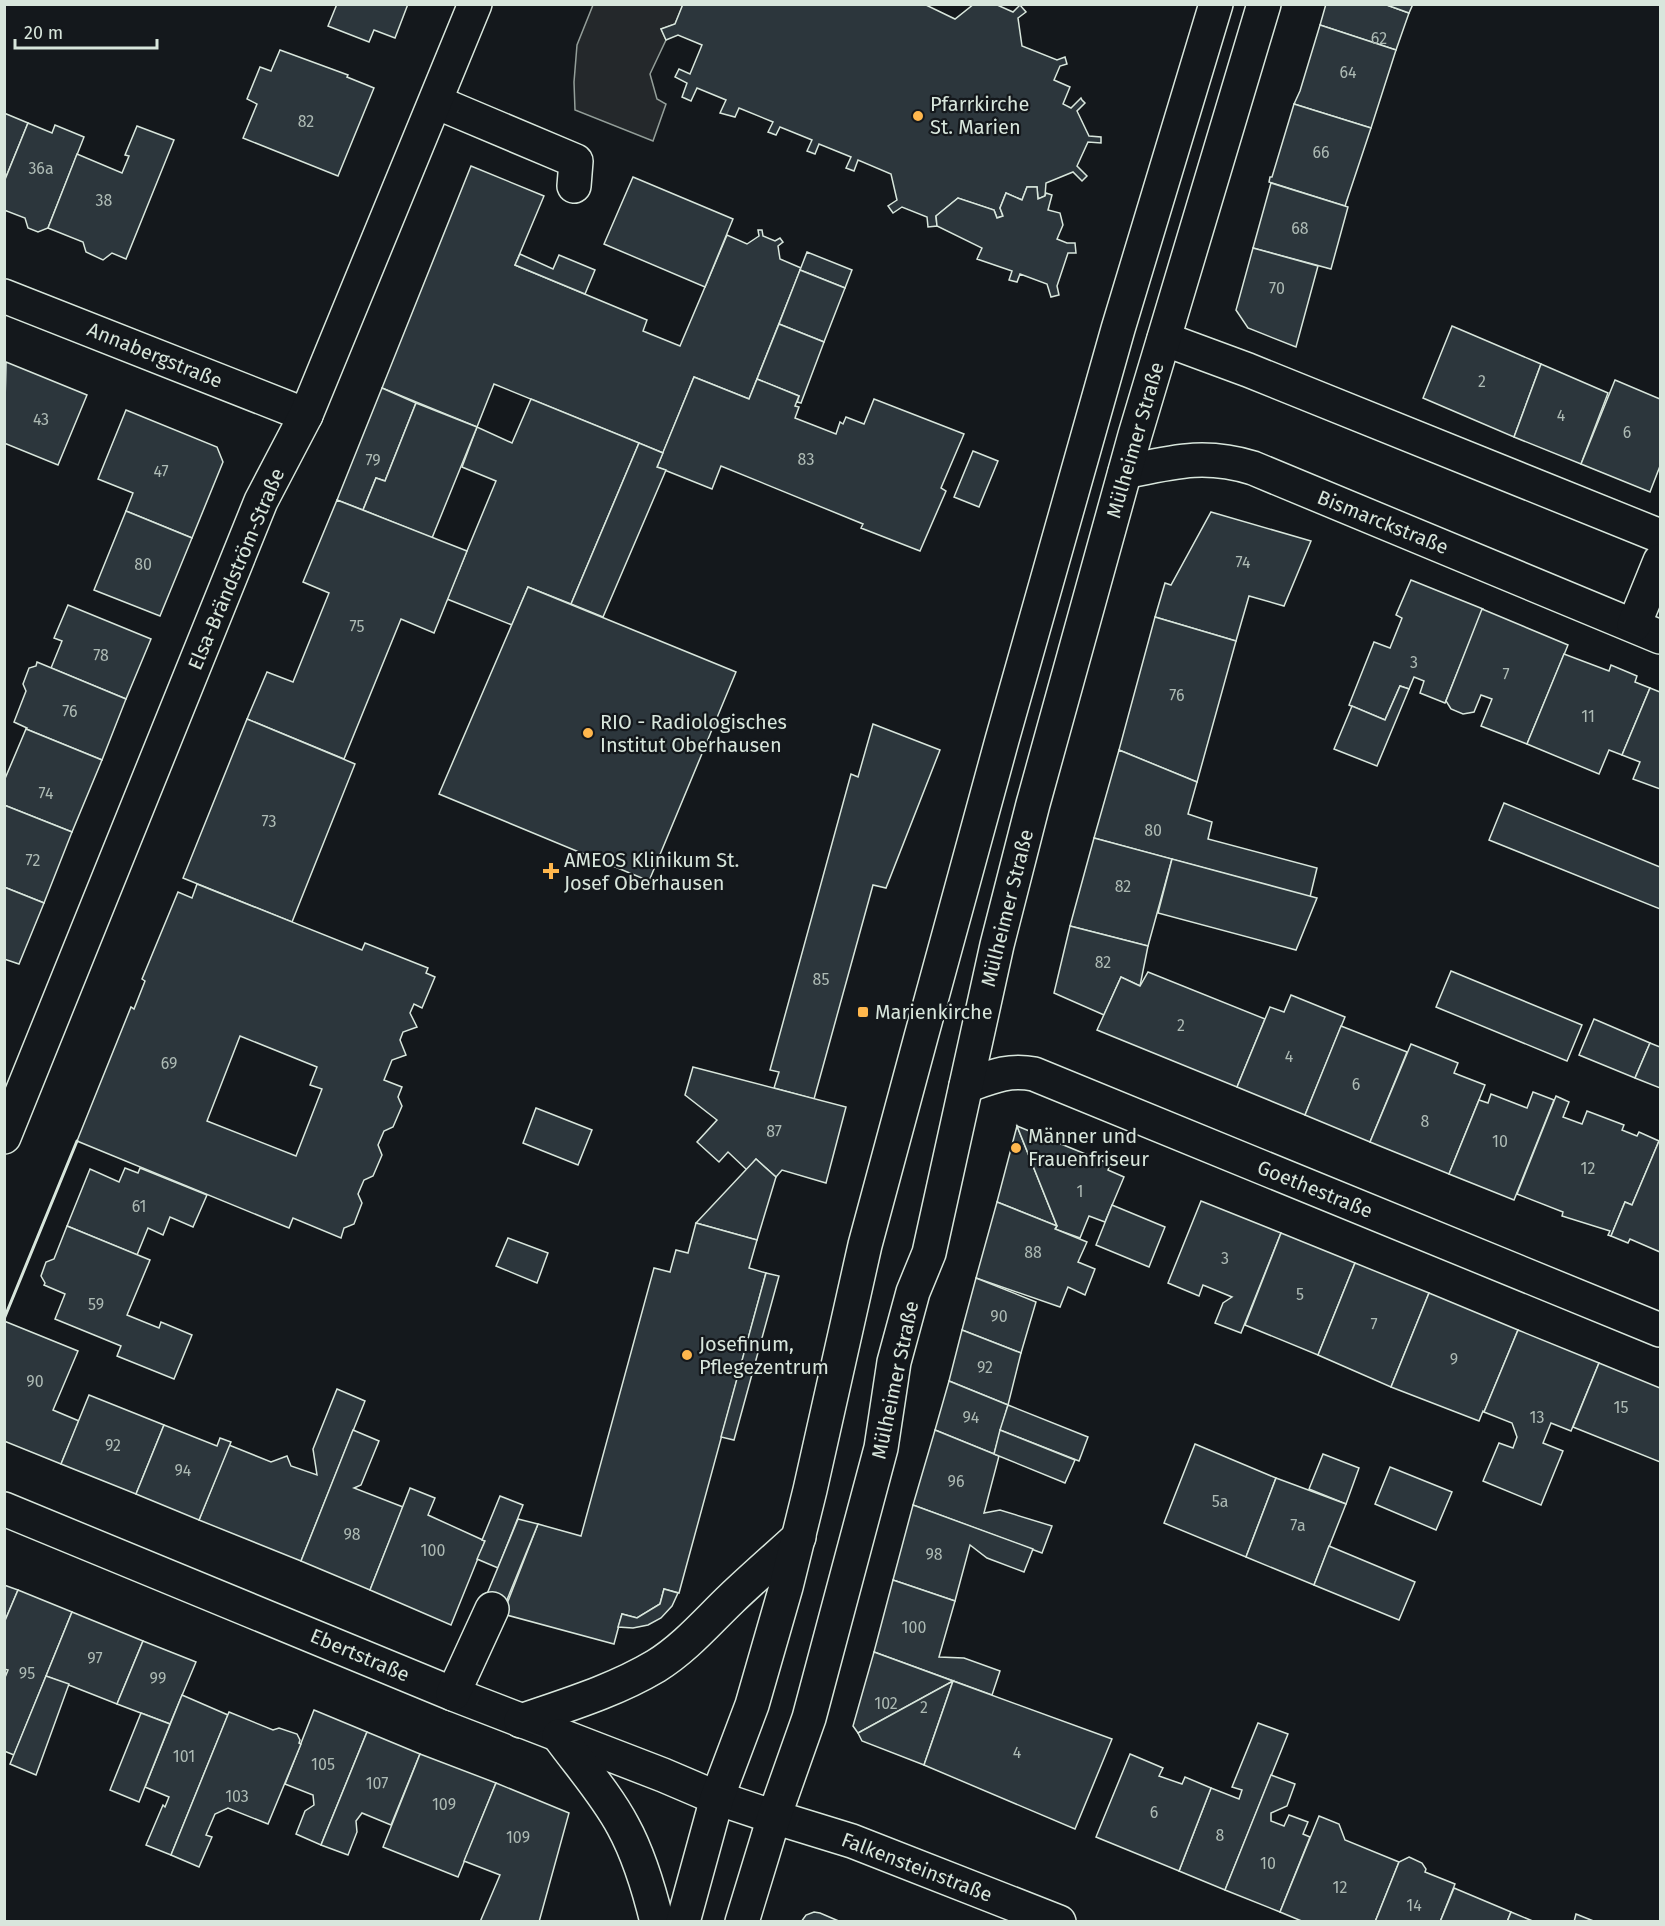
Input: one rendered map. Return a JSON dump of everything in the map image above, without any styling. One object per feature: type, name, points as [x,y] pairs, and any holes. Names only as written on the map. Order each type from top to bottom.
[{"type":"main road","name":"Elsa-Brändström-Straße","points":[[4,1137],[261,501],[306,415],[436,102],[474,4]]},
{"type":"main road","points":[[683,1922],[717,1798],[752,1705],[799,1537],[866,1245],[927,1015],[1118,329],[1216,4]]},
{"type":"main road","name":"Mülheimer Straße","points":[[742,1922],[774,1817],[809,1718],[854,1555],[881,1448],[894,1362],[913,1292],[929,1253],[997,945],[1030,815],[1125,472],[1264,4]]},
{"type":"main road","points":[[436,102],[576,161],[574,186]]},
{"type":"main road","name":"Annabergstraße","points":[[4,296],[306,415]]},
{"type":"main road","points":[[1164,339],[1248,370],[1660,536]]},
{"type":"main road","name":"Bismarckstraße","points":[[1125,472],[1195,459],[1232,462],[1253,468],[1647,631],[1660,561]]},
{"type":"main road","name":"Goethestraße","points":[[966,1086],[998,1074],[1019,1071],[1034,1074],[1660,1330]]},
{"type":"main road","name":"Ebertstraße","points":[[4,1509],[453,1694],[717,1798]]},
{"type":"main road","points":[[521,1721],[590,1698],[658,1665],[694,1636],[799,1537]]},
{"type":"main road","points":[[453,1694],[492,1609]]},
{"type":"main road","points":[[559,1736],[622,1824],[652,1900],[657,1922]]},
{"type":"main road","points":[[717,1798],[774,1817]]},
{"type":"main road","name":"Falkensteinstraße","points":[[774,1817],[852,1841],[1059,1922]]},
{"type":"shaded area","points":[[593,5],[683,5],[675,24],[661,29],[666,40],[650,74],[657,99],[666,104],[653,141],[575,110],[574,82],[577,45]]},
{"type":"building","points":[[337,4],[408,4],[395,38],[374,30],[369,42],[328,26]]},
{"type":"building","name":"Pfarrkirche St. Marien","points":[[683,4],[924,4],[955,19],[974,4],[995,4],[1013,12],[1020,5],[1026,12],[1018,18],[1022,46],[1057,60],[1065,57],[1067,64],[1060,66],[1054,80],[1070,87],[1063,104],[1071,108],[1081,98],[1085,103],[1077,111],[1089,136],[1101,137],[1101,143],[1088,142],[1077,166],[1087,176],[1082,181],[1073,172],[1046,183],[1045,196],[1038,199],[1037,187],[1027,187],[1022,200],[1006,193],[1000,208],[1003,216],[997,218],[994,210],[958,198],[936,216],[937,226],[928,227],[927,217],[902,207],[893,213],[888,206],[897,200],[891,174],[858,160],[854,171],[846,168],[851,157],[819,144],[815,154],[807,151],[812,140],[780,127],[776,135],[768,132],[773,122],[739,108],[735,117],[720,113],[726,100],[697,88],[691,101],[682,97],[687,83],[675,77],[679,69],[690,74],[702,45],[678,35],[666,40],[661,29],[675,24]]},
{"type":"building","points":[[1326,4],[1384,4],[1409,13],[1396,50],[1320,25]]},
{"type":"building","points":[[1384,4],[1413,4],[1409,13]]},
{"type":"building","points":[[1320,25],[1396,50],[1371,128],[1294,104]]},
{"type":"building","points":[[280,50],[348,75],[347,77],[374,88],[338,176],[243,138],[257,104],[247,99],[260,67],[271,71]]},
{"type":"building","points":[[1294,104],[1371,128],[1345,206],[1269,182]]},
{"type":"building","points":[[4,113],[28,123],[4,182]]},
{"type":"building","points":[[28,123],[52,133],[55,125],[84,137],[48,228],[38,232],[28,228],[25,218],[4,210],[4,182]]},
{"type":"building","points":[[137,126],[174,140],[126,259],[112,253],[103,260],[86,252],[83,242],[48,228],[77,154],[122,173],[129,156],[125,155]]},
{"type":"building","points":[[471,166],[544,196],[515,265],[647,320],[643,331],[680,346],[727,235],[747,244],[759,236],[758,230],[762,230],[763,236],[775,241],[780,238],[783,242],[778,246],[780,259],[801,268],[749,399],[694,377],[663,453],[494,384],[477,427],[382,388]]},
{"type":"building","points":[[633,177],[733,219],[705,287],[604,244]]},
{"type":"building","points":[[1271,183],[1348,207],[1331,269],[1253,248]]},
{"type":"building","points":[[1027,187],[1037,187],[1038,199],[1046,193],[1052,195],[1048,210],[1060,213],[1063,225],[1057,239],[1075,243],[1076,253],[1068,253],[1057,286],[1059,295],[1051,297],[1047,284],[1020,274],[1017,282],[1009,280],[1012,271],[977,259],[982,248],[937,226],[936,216],[958,198],[994,210],[997,218],[1003,216],[1000,208],[1006,193],[1022,200]]},
{"type":"building","points":[[1253,248],[1318,266],[1296,347],[1248,328],[1236,310]]},
{"type":"building","points":[[807,252],[852,270],[845,288],[800,270]]},
{"type":"building","points":[[520,254],[553,269],[559,255],[595,270],[585,294],[515,265]]},
{"type":"building","points":[[800,270],[845,288],[824,342],[779,324]]},
{"type":"building","points":[[779,324],[824,342],[801,403],[797,402],[799,396],[757,379]]},
{"type":"building","points":[[1452,326],[1541,364],[1514,437],[1423,398]]},
{"type":"building","points":[[6,362],[87,395],[58,465],[4,443]]},
{"type":"building","points":[[1541,364],[1608,393],[1581,464],[1514,437]]},
{"type":"building","points":[[694,377],[749,399],[757,379],[799,396],[795,406],[799,407],[795,418],[836,434],[840,422],[843,424],[846,417],[864,424],[874,399],[964,434],[941,488],[946,491],[920,551],[861,528],[863,524],[721,466],[712,489],[657,467]]},
{"type":"building","points":[[1615,380],[1660,399],[1660,466],[1650,492],[1581,464]]},
{"type":"building","points":[[382,388],[416,403],[385,481],[376,478],[363,510],[337,500]]},
{"type":"building","points":[[531,399],[639,443],[571,604],[528,587],[512,625],[447,599],[496,481],[462,467],[477,427],[512,443]]},
{"type":"building","points":[[416,403],[477,427],[432,538],[363,510],[376,478],[385,481]]},
{"type":"building","points":[[126,410],[217,447],[223,462],[192,538],[126,511],[133,493],[98,479]]},
{"type":"building","points":[[639,443],[663,453],[657,467],[666,470],[603,617],[571,604]]},
{"type":"building","points":[[973,451],[998,461],[979,507],[954,497]]},
{"type":"building","points":[[337,500],[467,551],[434,633],[401,619],[344,759],[247,719],[267,672],[293,682],[329,593],[303,582]]},
{"type":"building","points":[[126,511],[192,538],[160,616],[94,590]]},
{"type":"building","points":[[1211,512],[1311,541],[1284,606],[1249,596],[1236,641],[1155,617],[1165,583],[1171,585]]},
{"type":"building","points":[[1411,580],[1483,609],[1445,703],[1420,693],[1424,681],[1414,677],[1409,689],[1400,686],[1385,720],[1349,705],[1374,642],[1390,648],[1402,618],[1396,615]]},
{"type":"building","name":"RIO - Radiologisches Institut Oberhausen","points":[[528,587],[736,672],[649,881],[439,794]]},
{"type":"building","points":[[68,605],[151,639],[126,699],[51,668],[62,641],[54,638]]},
{"type":"building","points":[[1482,609],[1568,645],[1527,744],[1481,726],[1492,699],[1481,695],[1474,712],[1463,714],[1451,709],[1446,701]]},
{"type":"building","points":[[1155,617],[1236,641],[1197,782],[1119,750]]},
{"type":"building","points":[[1564,654],[1609,671],[1611,665],[1637,676],[1635,682],[1650,688],[1622,755],[1609,750],[1599,774],[1527,744]]},
{"type":"building","points":[[37,662],[126,699],[102,760],[14,722],[26,691],[23,684],[29,668],[36,666]]},
{"type":"building","points":[[1400,686],[1409,689],[1377,766],[1334,749],[1352,706],[1385,720]]},
{"type":"building","points":[[1650,688],[1660,692],[1660,789],[1633,779],[1640,762],[1622,755]]},
{"type":"building","points":[[247,719],[355,764],[292,922],[183,878]]},
{"type":"building","points":[[873,724],[940,750],[886,888],[873,885],[814,1099],[774,1088],[779,1072],[770,1070],[851,774],[858,777]]},
{"type":"building","points":[[26,729],[102,760],[72,832],[4,805],[4,781]]},
{"type":"building","points":[[1119,750],[1197,782],[1188,814],[1212,822],[1208,839],[1317,868],[1310,897],[1094,838]]},
{"type":"building","points":[[1504,803],[1660,867],[1660,909],[1489,840]]},
{"type":"building","points":[[4,805],[72,832],[44,903],[4,887]]},
{"type":"building","points":[[1094,838],[1172,859],[1148,946],[1070,926]]},
{"type":"building","points":[[1172,859],[1317,898],[1296,950],[1158,913]]},
{"type":"building","points":[[197,884],[362,950],[365,943],[428,968],[426,973],[435,977],[422,1008],[414,1004],[410,1013],[417,1027],[403,1032],[400,1040],[406,1055],[392,1060],[384,1080],[402,1087],[398,1097],[402,1106],[393,1127],[384,1131],[378,1145],[382,1155],[373,1176],[364,1180],[358,1194],[362,1203],[354,1224],[344,1228],[341,1238],[293,1218],[289,1228],[77,1141],[131,1007],[134,1009],[145,981],[142,979],[178,892],[192,898]],"holes":[[[240,1036],[317,1067],[310,1085],[322,1089],[296,1156],[207,1121]]]},
{"type":"building","points":[[4,887],[44,903],[19,964],[4,959]]},
{"type":"building","points":[[1070,926],[1148,946],[1140,986],[1121,977],[1104,1015],[1054,993]]},
{"type":"building","points":[[1451,971],[1582,1025],[1567,1061],[1436,1007]]},
{"type":"building","points":[[1148,972],[1265,1019],[1237,1087],[1097,1030],[1121,977],[1140,986]]},
{"type":"building","points":[[1291,995],[1345,1017],[1305,1115],[1237,1087],[1270,1007],[1284,1012]]},
{"type":"building","points":[[1594,1019],[1650,1043],[1635,1078],[1579,1055]]},
{"type":"building","points":[[1341,1026],[1407,1052],[1370,1142],[1305,1115]]},
{"type":"building","points":[[1650,1043],[1660,1047],[1660,1088],[1635,1078]]},
{"type":"building","points":[[1411,1044],[1458,1063],[1454,1073],[1485,1085],[1449,1174],[1370,1142]]},
{"type":"building","points":[[693,1067],[846,1107],[826,1183],[782,1170],[776,1177],[756,1159],[747,1170],[728,1152],[719,1162],[697,1142],[717,1120],[685,1095]]},
{"type":"building","points":[[1533,1092],[1554,1100],[1514,1200],[1449,1174],[1479,1100],[1488,1103],[1491,1094],[1527,1108]]},
{"type":"building","points":[[1556,1096],[1569,1102],[1563,1117],[1582,1124],[1587,1111],[1624,1125],[1622,1130],[1637,1136],[1639,1132],[1659,1141],[1632,1205],[1625,1202],[1611,1236],[1608,1235],[1610,1231],[1562,1216],[1563,1212],[1517,1194]]},
{"type":"building","points":[[536,1108],[592,1130],[578,1165],[523,1143]]},
{"type":"building","points":[[1017,1126],[1057,1226],[997,1202]]},
{"type":"building","points":[[1017,1126],[1110,1164],[1108,1170],[1124,1177],[1105,1222],[1089,1216],[1080,1238],[1055,1229],[1057,1226]]},
{"type":"building","points":[[1659,1141],[1660,1252],[1630,1239],[1628,1243],[1611,1236],[1625,1202],[1632,1205]]},
{"type":"building","points":[[756,1159],[776,1177],[757,1240],[696,1223]]},
{"type":"building","points":[[125,1168],[138,1173],[140,1168],[207,1195],[193,1227],[170,1217],[163,1235],[148,1228],[137,1255],[67,1226],[90,1169],[119,1182]]},
{"type":"building","points":[[1201,1201],[1281,1233],[1241,1333],[1215,1323],[1223,1303],[1232,1297],[1203,1285],[1199,1296],[1168,1283]]},
{"type":"building","points":[[997,1202],[1057,1226],[1055,1229],[1087,1242],[1078,1262],[1095,1269],[1085,1295],[1068,1287],[1060,1307],[976,1278]]},
{"type":"building","points":[[1112,1205],[1165,1227],[1149,1267],[1096,1245]]},
{"type":"building","name":"Josefinum, Pflegezentrum","points":[[696,1223],[757,1240],[749,1268],[766,1273],[679,1593],[664,1589],[660,1604],[637,1618],[622,1614],[614,1644],[503,1614],[538,1524],[581,1536],[654,1268],[670,1272],[676,1250],[688,1253]]},
{"type":"building","points":[[67,1226],[150,1260],[127,1315],[159,1328],[161,1322],[192,1335],[174,1379],[117,1356],[121,1346],[55,1319],[65,1294],[44,1285],[41,1276],[46,1262],[54,1259]]},
{"type":"building","points":[[1281,1233],[1355,1263],[1318,1355],[1245,1325]]},
{"type":"building","points":[[508,1238],[548,1253],[537,1283],[496,1266]]},
{"type":"building","points":[[1355,1263],[1429,1293],[1391,1387],[1318,1355]]},
{"type":"building","points":[[766,1273],[779,1276],[734,1440],[721,1437]]},
{"type":"building","points":[[976,1278],[1036,1302],[1021,1353],[962,1330]]},
{"type":"building","points":[[1429,1293],[1518,1330],[1479,1421],[1391,1387]]},
{"type":"building","points":[[4,1321],[78,1351],[53,1410],[79,1421],[61,1464],[4,1441]]},
{"type":"building","points":[[962,1330],[1021,1353],[1008,1405],[949,1381]]},
{"type":"building","points":[[1518,1330],[1599,1363],[1571,1431],[1551,1423],[1543,1443],[1563,1451],[1541,1505],[1483,1481],[1499,1443],[1513,1448],[1517,1437],[1512,1423],[1484,1412]]},
{"type":"building","points":[[1599,1363],[1660,1388],[1660,1462],[1573,1427]]},
{"type":"building","points":[[949,1381],[1008,1405],[994,1454],[935,1430]]},
{"type":"building","points":[[337,1389],[365,1401],[301,1561],[199,1520],[229,1445],[271,1462],[287,1456],[291,1466],[317,1475],[313,1449]]},
{"type":"building","points":[[89,1395],[164,1425],[136,1494],[61,1464]]},
{"type":"building","points":[[1008,1405],[1088,1437],[1079,1461],[1000,1430]]},
{"type":"building","points":[[164,1425],[217,1446],[220,1438],[231,1442],[199,1520],[136,1494]]},
{"type":"building","points":[[353,1430],[379,1441],[361,1485],[354,1488],[403,1507],[370,1590],[301,1561]]},
{"type":"building","points":[[935,1430],[999,1456],[984,1513],[1000,1510],[1052,1526],[1042,1553],[913,1505]]},
{"type":"building","points":[[1000,1430],[1075,1460],[1065,1483],[994,1454]]},
{"type":"building","points":[[1195,1444],[1276,1478],[1246,1557],[1164,1523]]},
{"type":"building","points":[[1323,1454],[1359,1468],[1346,1504],[1309,1489]]},
{"type":"building","points":[[1390,1467],[1452,1492],[1436,1530],[1375,1504]]},
{"type":"building","points":[[1276,1478],[1346,1504],[1314,1585],[1246,1557]]},
{"type":"building","points":[[410,1488],[435,1498],[428,1515],[485,1541],[451,1625],[370,1590]]},
{"type":"building","points":[[500,1496],[523,1505],[498,1568],[477,1559],[485,1541],[482,1540]]},
{"type":"building","points":[[913,1505],[1033,1549],[1024,1572],[987,1558],[970,1545],[955,1601],[893,1580]]},
{"type":"building","points":[[518,1519],[538,1524],[502,1612],[482,1606]]},
{"type":"building","points":[[1329,1546],[1415,1582],[1399,1620],[1314,1585]]},
{"type":"building","points":[[893,1580],[955,1601],[939,1657],[964,1658],[1000,1671],[992,1695],[874,1652]]},
{"type":"building","points":[[4,1585],[18,1590],[4,1623]]},
{"type":"building","points":[[664,1589],[678,1593],[672,1606],[661,1618],[648,1625],[633,1628],[618,1627],[622,1614],[637,1618],[660,1604]]},
{"type":"building","points":[[18,1590],[72,1612],[14,1755],[4,1751],[4,1680],[8,1670],[4,1669],[4,1623]]},
{"type":"building","points":[[72,1612],[143,1641],[117,1704],[46,1676]]},
{"type":"building","points":[[143,1641],[196,1662],[170,1724],[117,1704]]},
{"type":"building","points":[[874,1652],[953,1681],[858,1733],[853,1726]]},
{"type":"building","points":[[46,1676],[69,1684],[36,1775],[10,1764]]},
{"type":"building","points":[[953,1681],[924,1765],[862,1741],[858,1733]]},
{"type":"building","points":[[953,1681],[1112,1739],[1075,1829],[924,1765]]},
{"type":"building","points":[[182,1695],[228,1715],[171,1855],[146,1845],[163,1805],[165,1807],[169,1797],[145,1787]]},
{"type":"building","points":[[314,1710],[367,1732],[321,1845],[296,1834],[305,1811],[314,1805],[313,1795],[285,1784]]},
{"type":"building","points":[[229,1712],[273,1730],[279,1728],[297,1734],[301,1744],[268,1824],[228,1808],[215,1814],[206,1835],[212,1837],[199,1867],[171,1855]]},
{"type":"building","points":[[141,1713],[170,1724],[139,1802],[110,1790]]},
{"type":"building","points":[[1258,1723],[1288,1734],[1225,1890],[1179,1871],[1211,1788],[1239,1799],[1242,1790],[1232,1787]]},
{"type":"building","points":[[367,1732],[420,1754],[391,1825],[362,1813],[356,1821],[357,1832],[348,1855],[321,1845]]},
{"type":"building","points":[[420,1754],[496,1783],[458,1877],[383,1847]]},
{"type":"building","points":[[1130,1754],[1163,1768],[1159,1776],[1182,1784],[1185,1777],[1211,1788],[1179,1871],[1096,1837]]},
{"type":"building","points":[[1271,1775],[1295,1784],[1287,1806],[1271,1813],[1271,1821],[1284,1826],[1289,1815],[1308,1822],[1303,1834],[1310,1837],[1280,1912],[1225,1890]]},
{"type":"building","points":[[496,1783],[569,1813],[539,1922],[480,1922],[500,1875],[464,1861]]},
{"type":"building","points":[[1319,1816],[1339,1824],[1345,1840],[1399,1862],[1375,1922],[1304,1922],[1280,1912]]},
{"type":"building","points":[[1409,1857],[1422,1863],[1426,1869],[1425,1872],[1455,1884],[1440,1922],[1375,1922],[1399,1862]]},
{"type":"building","points":[[1454,1888],[1511,1912],[1507,1922],[1440,1922]]},
{"type":"building","points":[[814,1912],[841,1922],[801,1922],[806,1915]]},
{"type":"building","points":[[1511,1912],[1535,1922],[1507,1922]]},
{"type":"building","points":[[1576,1914],[1596,1922],[1574,1922]]},
{"type":"wall","points":[[4,1319],[77,1141]]},
{"type":"place","name":"Pfarrkirche St. Marien","points":[[918,116]]},
{"type":"place","name":"RIO - Radiologisches Institut Oberhausen","points":[[588,733]]},
{"type":"place","name":"AMEOS Klinikum St. Josef Oberhausen","points":[[551,871]]},
{"type":"place","name":"Marienkirche","points":[[863,1012]]},
{"type":"place","name":"Männer und Frauenfriseur","points":[[1016,1148]]},
{"type":"place","name":"Josefinum, Pflegezentrum","points":[[687,1355]]}]
